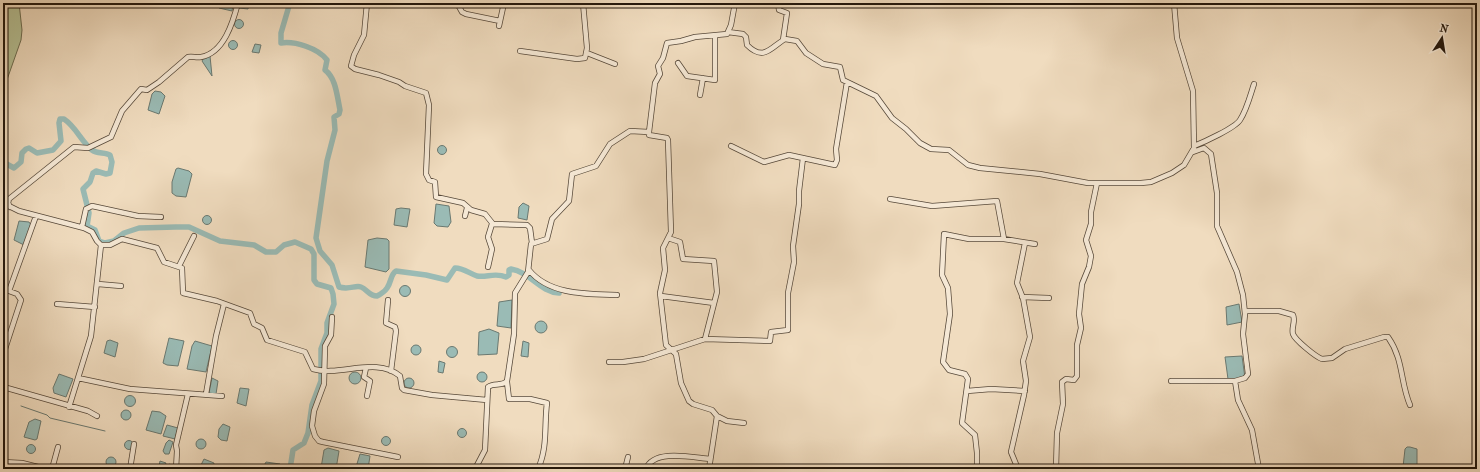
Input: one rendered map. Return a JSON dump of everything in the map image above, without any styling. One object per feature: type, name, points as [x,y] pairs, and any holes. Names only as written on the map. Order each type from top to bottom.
[{"type":"street","points":[[10,207],[8,203],[9,199],[70,150],[76,146],[90,147],[111,137],[122,111],[141,90],[147,90],[159,82],[188,57],[201,57],[216,49],[228,32],[238,3]]},
{"type":"street","points":[[367,3],[364,35],[354,55],[352,66],[355,69],[379,75],[426,93],[429,105],[426,177],[435,182],[436,197],[464,203],[467,208],[485,214],[492,224]]},
{"type":"street","points":[[457,3],[462,12],[466,14],[500,24],[504,3]]},
{"type":"street","points":[[520,51],[584,59],[587,54],[583,3]]},
{"type":"street","points":[[728,32],[735,3]]},
{"type":"street","points":[[778,3],[779,10],[786,12],[787,15],[783,40]]},
{"type":"street","points":[[648,132],[655,83],[660,74],[658,66],[663,58],[667,43],[695,37],[715,36],[728,32],[745,35],[747,46],[757,52],[771,51],[783,40],[787,39],[798,41],[806,53],[823,64],[840,67],[842,78],[847,82],[876,96],[892,118],[920,143],[931,149],[949,150],[968,165],[980,168],[1040,174],[1097,183],[1151,182],[1181,167],[1193,152],[1194,146],[1193,91],[1177,38],[1174,3]]},
{"type":"street","points":[[678,63],[687,76],[714,80],[715,36]]},
{"type":"street","points":[[587,54],[615,64]]},
{"type":"street","points":[[700,95],[703,78]]},
{"type":"street","points":[[731,146],[764,162],[787,155],[834,165],[836,163],[836,149],[847,82]]},
{"type":"street","points":[[1194,146],[1204,143],[1239,122],[1247,106],[1254,84]]},
{"type":"street","points":[[532,243],[547,239],[552,219],[569,201],[572,174],[596,166],[610,144],[630,131],[648,132],[649,135],[668,139],[671,232],[663,248],[663,262],[665,270],[661,296],[666,345],[676,354],[680,377],[689,401],[693,404],[712,410],[716,416],[724,420],[744,423]]},
{"type":"street","points":[[1171,381],[1235,381],[1245,378],[1248,374],[1243,334],[1245,311],[1240,279],[1217,226],[1217,193],[1211,154],[1204,148],[1193,152]]},
{"type":"street","points":[[610,362],[644,359],[705,339],[770,340],[771,332],[788,330],[788,293],[794,262],[794,241],[800,204],[799,185],[803,158]]},
{"type":"street","points":[[1056,469],[1057,433],[1063,404],[1062,382],[1066,379],[1074,380],[1077,376],[1077,345],[1081,328],[1079,314],[1082,284],[1089,267],[1091,256],[1086,240],[1091,224],[1091,212],[1097,183]]},
{"type":"street","points":[[890,199],[932,206],[997,201],[1004,239]]},
{"type":"street","points":[[3,203],[36,216],[82,227],[92,232],[97,241],[102,245],[110,245],[119,238],[157,248],[164,262],[179,266],[183,272],[183,293],[224,304],[251,314],[253,322],[261,327],[267,340],[303,351],[307,354],[312,368],[323,370],[366,368],[391,371],[400,376],[402,388],[404,390],[432,395],[487,400]]},
{"type":"street","points":[[82,227],[88,207],[96,206],[138,216],[161,217]]},
{"type":"street","points":[[465,216],[467,208]]},
{"type":"street","points":[[3,355],[21,300],[17,294],[9,291],[36,216]]},
{"type":"street","points":[[492,224],[527,225],[530,228],[532,243],[528,271],[526,278],[515,293],[514,334],[507,382],[509,399],[530,399],[547,403],[544,429],[546,435],[546,445],[538,469]]},
{"type":"street","points":[[488,266],[492,249],[488,237],[492,224]]},
{"type":"street","points":[[977,469],[975,435],[962,423],[968,382],[965,374],[949,370],[944,362],[950,314],[948,288],[942,275],[944,234],[969,239],[1004,239],[1035,244]]},
{"type":"street","points":[[179,266],[194,236]]},
{"type":"street","points":[[668,238],[680,242],[683,259],[714,261],[717,292],[705,339]]},
{"type":"street","points":[[1018,469],[1011,452],[1025,391],[1026,381],[1023,361],[1030,341],[1030,333],[1017,282],[1025,243]]},
{"type":"street","points":[[69,407],[88,347],[95,307],[102,245]]},
{"type":"street","points":[[528,271],[541,283],[553,288],[591,295],[617,294]]},
{"type":"street","points":[[98,284],[121,286]]},
{"type":"street","points":[[661,296],[714,303]]},
{"type":"street","points":[[1022,297],[1049,298]]},
{"type":"street","points":[[388,300],[386,323],[394,327],[396,330],[391,371]]},
{"type":"street","points":[[57,304],[95,307]]},
{"type":"street","points":[[206,394],[216,336],[224,304]]},
{"type":"street","points":[[1245,311],[1279,311],[1293,315],[1293,332],[1295,338],[1322,359],[1332,358],[1353,346],[1384,336],[1388,337],[1400,363],[1405,392],[1410,405]]},
{"type":"street","points":[[332,317],[331,335],[325,346],[323,370],[324,384],[313,418],[312,426],[315,436],[319,441],[398,457]]},
{"type":"street","points":[[366,368],[364,377],[370,381],[367,396]]},
{"type":"street","points":[[78,378],[130,389],[222,396]]},
{"type":"street","points":[[1235,381],[1238,400],[1252,430],[1259,469]]},
{"type":"street","points":[[475,469],[486,450],[488,389],[490,385],[507,382]]},
{"type":"street","points":[[7,388],[97,416]]},
{"type":"street","points":[[967,390],[991,389],[1025,391]]},
{"type":"street","points":[[176,469],[176,445],[188,394]]},
{"type":"street","points":[[709,469],[716,416]]},
{"type":"street","points":[[130,469],[134,444]]},
{"type":"street","points":[[52,469],[58,447]]},
{"type":"street","points":[[646,469],[650,463],[666,456],[684,456],[710,459]]},
{"type":"street","points":[[625,469],[628,457]]},
{"type":"street","points":[[3,462],[18,467],[22,463],[46,469]]},
{"type":"green space","points":[[3,3],[19,3],[22,30],[21,40],[3,91]]},
{"type":"water","points":[[220,3],[233,5],[232,11],[219,8]]},
{"type":"water","points":[[240,3],[249,3],[248,9],[239,8]]},
{"type":"water","points":[[239,19],[244,24],[239,29],[234,24]]},
{"type":"water","points":[[233,40],[238,45],[233,50],[228,45]]},
{"type":"water","points":[[255,44],[261,45],[259,53],[252,52]]},
{"type":"water","points":[[210,56],[212,76],[202,61],[204,57]]},
{"type":"water","points":[[155,91],[161,92],[165,96],[159,114],[148,110],[152,94]]},
{"type":"water","points":[[440,146],[444,146],[446,150],[444,154],[440,154],[438,152],[438,148]]},
{"type":"water","points":[[178,168],[189,171],[192,174],[186,197],[176,196],[172,193],[172,182],[176,169]]},
{"type":"water","points":[[523,203],[529,206],[527,220],[518,218],[519,207]]},
{"type":"water","points":[[436,204],[449,206],[451,222],[448,227],[437,226],[434,223]]},
{"type":"water","points":[[396,209],[410,209],[407,227],[394,225]]},
{"type":"water","points":[[207,215],[212,220],[207,225],[202,220]]},
{"type":"water","points":[[19,221],[29,222],[31,225],[24,245],[14,240]]},
{"type":"water","points":[[377,238],[387,239],[389,241],[389,269],[386,272],[365,267],[368,240]]},
{"type":"water","points":[[403,286],[407,286],[409,287],[409,295],[403,296],[400,293],[400,289]]},
{"type":"water","points":[[512,300],[511,328],[497,326],[499,302]]},
{"type":"water","points":[[1239,304],[1242,322],[1227,325],[1226,307]]},
{"type":"water","points":[[539,321],[543,321],[547,327],[543,333],[539,333],[535,329],[535,325]]},
{"type":"water","points":[[489,329],[499,333],[497,354],[478,355],[479,332]]},
{"type":"water","points":[[169,338],[184,341],[178,366],[163,363]]},
{"type":"water","points":[[110,340],[118,343],[115,357],[104,353],[107,341]]},
{"type":"water","points":[[195,341],[212,346],[206,372],[187,369],[192,346]]},
{"type":"water","points":[[523,341],[529,343],[528,357],[521,356]]},
{"type":"water","points":[[416,345],[421,350],[416,355],[411,350]]},
{"type":"water","points":[[450,347],[454,347],[456,348],[456,356],[450,357],[447,354],[447,350]]},
{"type":"water","points":[[1242,356],[1245,378],[1228,379],[1225,357]]},
{"type":"water","points":[[439,361],[445,363],[443,373],[438,372]]},
{"type":"water","points":[[353,372],[357,372],[361,378],[357,384],[353,384],[349,380],[349,376]]},
{"type":"water","points":[[480,372],[484,372],[487,377],[484,382],[480,382],[477,379],[477,375]]},
{"type":"water","points":[[59,374],[73,379],[66,397],[54,393],[53,388]]},
{"type":"water","points":[[212,378],[218,381],[216,394],[209,393]]},
{"type":"water","points":[[407,378],[411,378],[413,379],[413,387],[407,388],[404,385],[404,381]]},
{"type":"water","points":[[240,388],[249,389],[246,406],[237,403]]},
{"type":"water","points":[[130,395],[134,397],[136,401],[134,405],[130,407],[126,405],[124,401],[126,397]]},
{"type":"water","points":[[124,410],[128,410],[130,411],[130,419],[124,420],[121,417],[121,413]]},
{"type":"water","points":[[152,411],[160,412],[166,416],[161,434],[146,430]]},
{"type":"water","points":[[35,419],[41,421],[37,439],[35,440],[24,437],[29,422]]},
{"type":"water","points":[[223,424],[230,427],[227,441],[221,440],[218,437],[219,429]]},
{"type":"water","points":[[167,425],[178,428],[175,439],[163,436]]},
{"type":"water","points":[[462,428],[467,433],[462,438],[457,433]]},
{"type":"water","points":[[384,437],[388,437],[390,441],[388,445],[384,445],[382,443],[382,439]]},
{"type":"water","points":[[201,439],[206,444],[201,449],[196,444]]},
{"type":"water","points":[[129,440],[134,445],[129,450],[124,445]]},
{"type":"water","points":[[169,440],[173,442],[169,454],[165,454],[163,451]]},
{"type":"water","points":[[31,444],[36,449],[31,454],[26,449]]},
{"type":"water","points":[[1410,447],[1417,449],[1417,466],[1415,469],[1406,469],[1403,467],[1405,449]]},
{"type":"water","points":[[328,448],[339,451],[336,469],[321,468],[324,450]]},
{"type":"water","points":[[360,454],[370,456],[368,469],[356,467]]},
{"type":"water","points":[[111,457],[116,462],[111,467],[106,462]]},
{"type":"water","points":[[204,459],[214,463],[213,469],[199,469]]},
{"type":"water","points":[[160,461],[166,463],[165,466],[170,464],[173,469],[160,468]]},
{"type":"water","points":[[266,462],[280,464],[280,469],[262,469]]},
{"type":"waterway","points":[[288,3],[289,6],[281,33],[281,43],[293,43],[306,46],[323,56],[327,60],[325,70],[332,78],[337,93],[340,110],[339,114],[334,117],[335,130],[327,161],[316,238],[320,251],[332,265],[339,287],[361,287],[372,295],[377,296],[386,289],[396,271],[426,275],[447,280],[455,268],[477,276],[498,275],[506,277],[509,275],[509,270],[511,269],[524,274],[540,286],[552,292],[559,293]]},
{"type":"waterway","points":[[3,162],[14,168],[21,162],[22,153],[26,149],[29,148],[37,153],[53,150],[61,141],[59,123],[60,119],[64,119],[72,126],[92,150],[110,155],[112,162],[110,173],[106,174],[96,171],[93,173],[90,182],[83,189],[89,213],[87,226],[95,230],[99,241],[105,243],[114,241],[124,233],[139,228],[189,227],[220,241],[254,245],[266,252],[276,252],[284,245],[295,242],[311,249],[314,254],[314,280],[317,284],[331,288],[334,304],[327,323],[327,333],[321,349],[321,381],[312,405],[308,433],[304,443],[293,450],[290,469]]},
{"type":"waterway","points":[[21,406],[47,415],[50,418],[105,431]]}]
